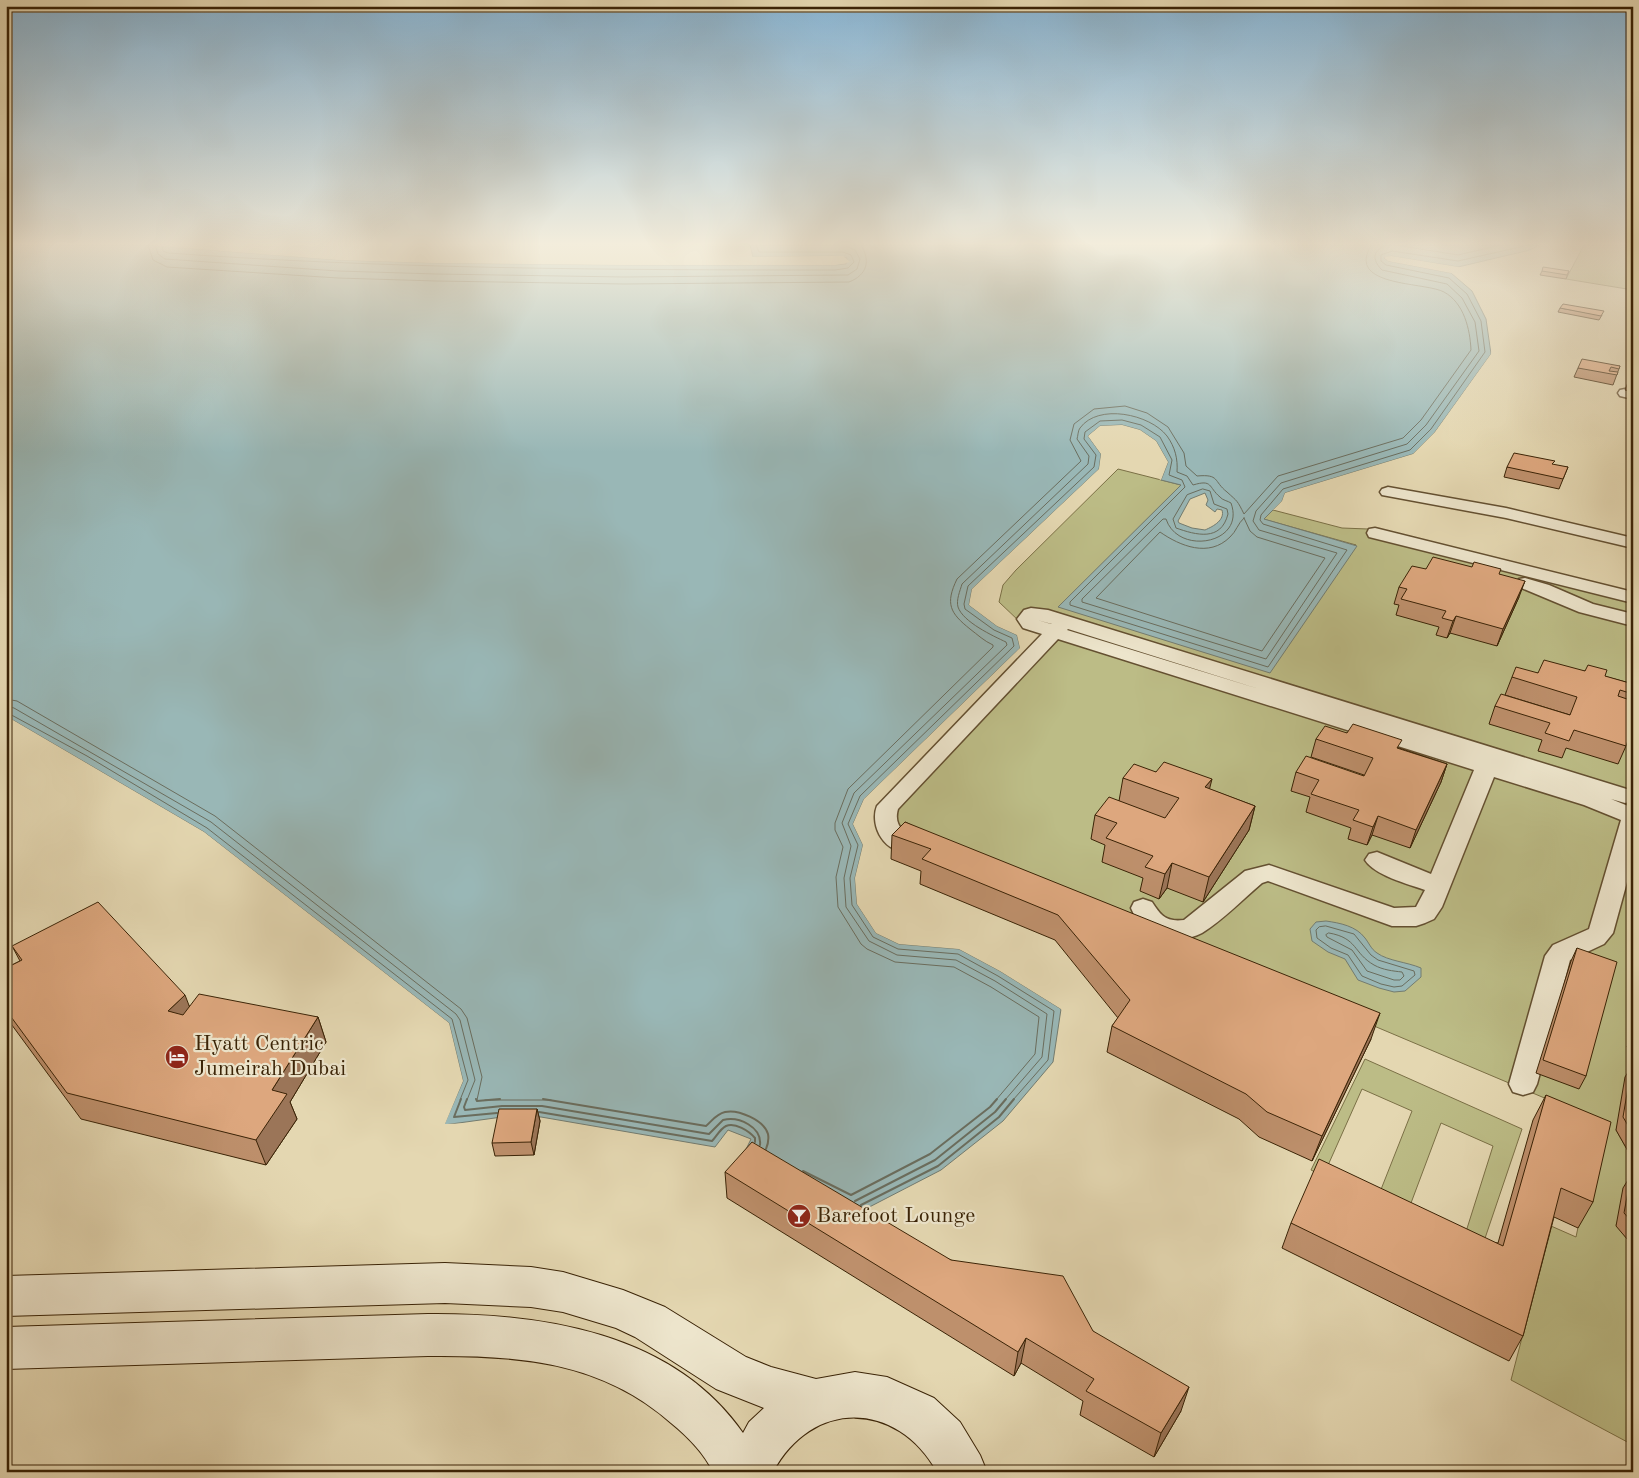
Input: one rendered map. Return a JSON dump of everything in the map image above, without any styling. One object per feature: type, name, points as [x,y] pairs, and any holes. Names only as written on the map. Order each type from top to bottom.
[{"type":"street","points":[[1388,492],[1506,513],[1633,543]]},
{"type":"street","points":[[1375,533],[1633,598]]},
{"type":"street","points":[[1497,580],[1533,585],[1586,608],[1633,620]]},
{"type":"street","points":[[901,844],[887,829],[884,821],[888,806],[1059,626],[1489,762],[1592,800],[1630,808],[1600,933],[1588,942],[1563,951],[1558,956],[1524,1084]]},
{"type":"street","points":[[1143,908],[1151,922],[1157,926],[1172,930],[1186,929],[1192,927],[1254,877],[1270,873],[1392,917],[1416,917],[1430,907],[1489,762]]},
{"type":"street","points":[[1377,860],[1405,874],[1438,886]]},
{"type":"street","points":[[6,1296],[445,1283],[531,1287],[563,1292],[623,1310],[650,1322],[732,1374],[771,1389],[813,1401]]},
{"type":"street","points":[[6,1348],[434,1335],[535,1340],[582,1350],[626,1366],[660,1386],[701,1418],[725,1448],[737,1472]]},
{"type":"street","points":[[747,1472],[753,1456],[769,1433],[789,1414],[813,1401],[845,1394],[877,1396],[908,1407],[935,1427],[957,1455],[964,1472]]},
{"type":"green space","points":[[1118,469],[1181,485],[1059,607],[1356,545],[1263,519],[1273,510],[1342,528],[1368,529],[1367,534],[1633,602],[1633,1076],[1616,1130],[1633,1160],[1633,1193],[1616,1225],[1633,1246],[1633,1445],[1511,1380],[1551,1226],[1576,1237],[1597,1137],[1580,1113],[884,819],[1052,638],[1020,622],[999,602],[1003,585]]},
{"type":"green space","points":[[1365,1059],[1522,1129],[1480,1253],[1311,1170]],"holes":[[[1362,1089],[1412,1111],[1378,1197],[1325,1172]],[[1441,1123],[1493,1146],[1464,1238],[1408,1211]]]},
{"type":"water","points":[[6,314],[1483,314],[1486,319],[1491,354],[1435,432],[1413,454],[1285,493],[1282,501],[1264,519],[1357,546],[1270,673],[1058,607],[1181,485],[1161,480],[1168,462],[1156,441],[1140,430],[1122,425],[1100,426],[1088,436],[1101,454],[1099,469],[972,589],[969,605],[997,626],[1017,635],[1020,648],[864,799],[853,824],[863,845],[855,878],[857,904],[876,933],[899,944],[959,949],[1000,971],[1061,1009],[1053,1062],[1003,1121],[941,1170],[850,1217],[737,1168],[751,1139],[728,1130],[715,1147],[541,1117],[502,1117],[444,1125],[463,1081],[449,1023],[204,832],[6,716]],"holes":[[[1205,493],[1208,500],[1206,505],[1215,512],[1217,509],[1222,510],[1222,517],[1215,525],[1205,530],[1179,523],[1178,521],[1190,499]]]},
{"type":"water","points":[[1326,921],[1342,924],[1357,931],[1365,938],[1373,950],[1381,956],[1421,968],[1421,977],[1405,991],[1394,992],[1358,980],[1345,959],[1328,952],[1312,941],[1310,929],[1316,922]]},
{"type":"pier","points":[[1492,346],[1493,355],[1437,434],[1415,456],[1287,495],[1276,510],[1273,510],[1282,501],[1285,493],[1413,454],[1435,432],[1491,354]]},
{"type":"pier","points":[[1122,425],[1140,430],[1156,441],[1168,462],[1161,480],[1159,479],[1165,462],[1154,442],[1138,432],[1121,427],[1101,429],[1091,436],[1104,453],[1101,471],[975,590],[972,604],[998,624],[1019,633],[1022,649],[866,800],[856,824],[865,844],[857,879],[859,903],[878,931],[900,942],[960,947],[1002,969],[1062,1007],[1063,1012],[1000,971],[959,949],[899,944],[876,933],[857,904],[855,878],[863,845],[853,824],[864,799],[1020,648],[1017,635],[997,626],[969,605],[972,589],[1099,469],[1101,454],[1088,436],[1100,426]]},
{"type":"pier","points":[[6,716],[204,832],[449,1023],[463,1081],[445,1124],[480,1123],[444,1127],[442,1125],[461,1080],[447,1024],[203,834],[6,719]]},
{"type":"building","points":[[1582,359],[1620,366],[1619,369],[1611,367],[1609,371],[1618,372],[1617,375],[1578,368]]},
{"type":"building","points":[[1514,453],[1555,461],[1552,464],[1568,467],[1563,479],[1507,467]]},
{"type":"building","points":[[1433,557],[1472,567],[1474,562],[1501,569],[1499,574],[1525,581],[1503,629],[1456,616],[1453,621],[1442,618],[1446,611],[1401,599],[1407,589],[1399,587],[1412,566],[1426,569]]},
{"type":"building","points":[[1544,660],[1585,671],[1588,665],[1607,670],[1605,676],[1633,684],[1633,694],[1620,690],[1618,696],[1633,701],[1633,726],[1626,746],[1574,730],[1569,741],[1545,733],[1550,723],[1495,706],[1501,694],[1570,715],[1577,697],[1512,677],[1516,667],[1538,673]]},
{"type":"building","points":[[1353,724],[1402,740],[1397,748],[1447,764],[1416,830],[1378,816],[1373,827],[1353,820],[1359,810],[1311,794],[1319,780],[1296,772],[1306,756],[1364,776],[1373,758],[1316,739],[1325,726],[1347,733]]},
{"type":"building","points":[[1164,762],[1212,779],[1205,787],[1255,806],[1209,877],[1172,863],[1165,874],[1145,867],[1153,856],[1106,838],[1117,823],[1095,815],[1109,797],[1165,818],[1179,798],[1123,778],[1134,764],[1156,772]]},
{"type":"building","points":[[905,822],[1380,1013],[1322,1136],[1267,1112],[1246,1094],[1112,1026],[1130,1000],[1058,915],[922,859],[931,849],[892,835]]},
{"type":"building","name":"Hyatt Centric Jumeirah Dubai","points":[[98,902],[185,995],[168,1011],[183,1015],[199,994],[318,1017],[272,1090],[287,1094],[256,1140],[67,1093],[6,1010],[6,968],[22,960],[12,946]]},
{"type":"building","points":[[1577,948],[1617,962],[1586,1076],[1543,1060]]},
{"type":"building","points":[[1633,1064],[1633,1134],[1623,1117]]},
{"type":"building","points":[[1546,1095],[1611,1122],[1593,1202],[1561,1188],[1523,1336],[1291,1223],[1319,1159],[1503,1246]]},
{"type":"building","points":[[499,1109],[537,1109],[531,1142],[492,1143]]},
{"type":"building","points":[[752,1142],[951,1260],[1063,1276],[1093,1331],[1189,1387],[1161,1433],[1086,1391],[1094,1379],[1026,1338],[1018,1352],[725,1172]]},
{"type":"building","points":[[1631,1175],[1633,1176],[1633,1223],[1624,1213]]},
{"type":"place","name":"Hyatt Centric Jumeirah Dubai","points":[[177,1057]]},
{"type":"place","name":"Barefoot Lounge","points":[[799,1216]]}]
